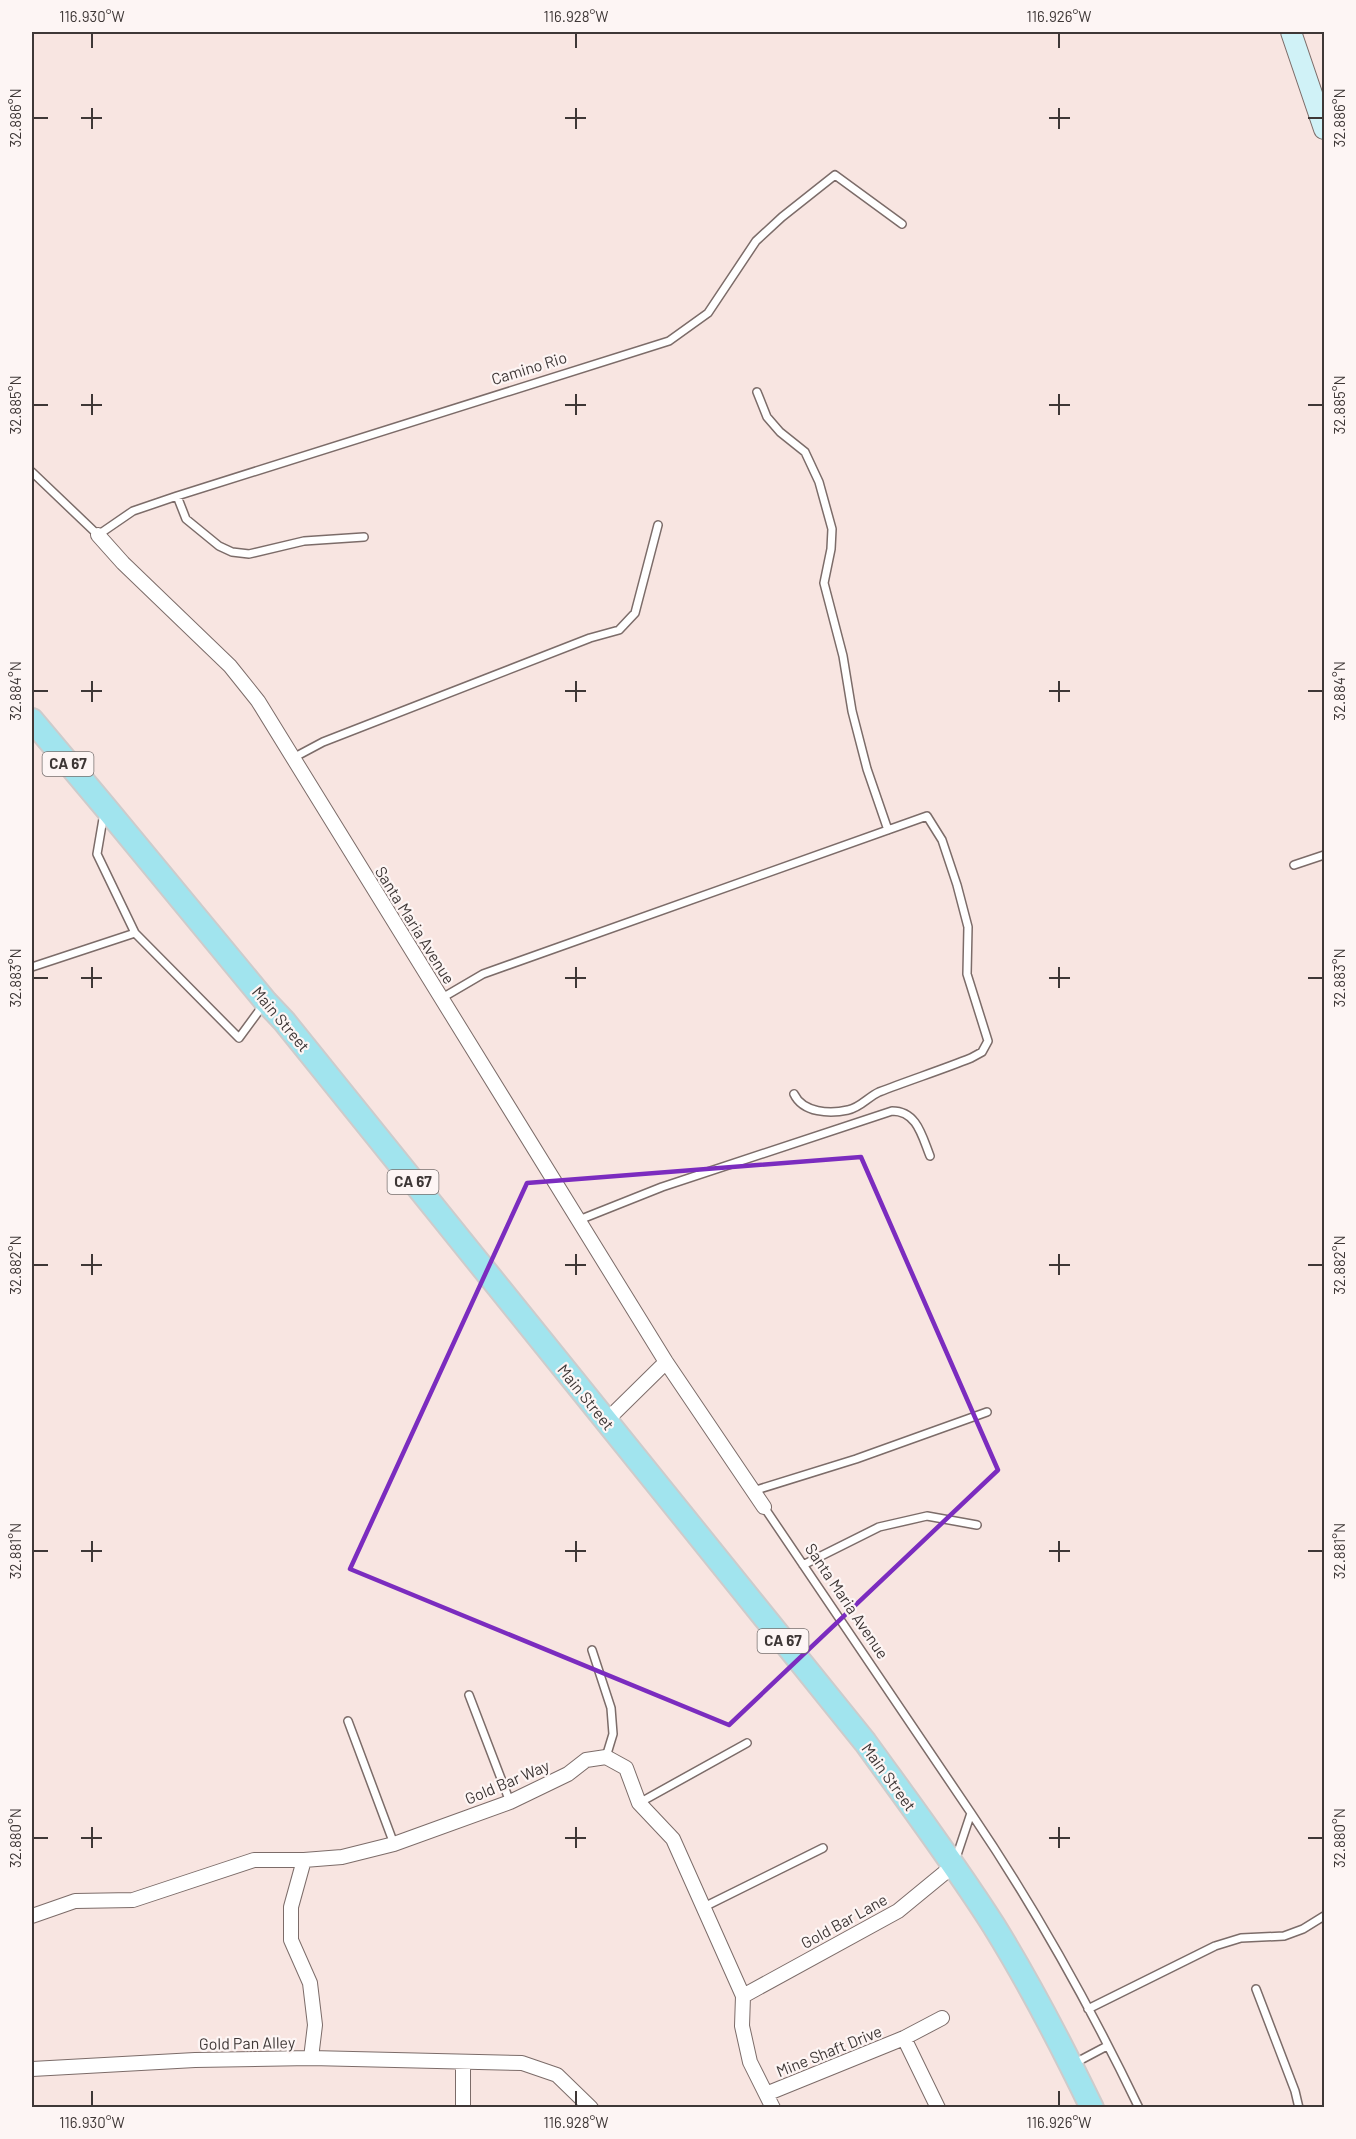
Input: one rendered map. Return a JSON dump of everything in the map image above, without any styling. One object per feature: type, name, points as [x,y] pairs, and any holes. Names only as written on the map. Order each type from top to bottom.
[{"type":"main road","name":"Main Street","points":[[32,720],[284,1021],[865,1742],[954,1865],[1017,1965],[1092,2108]]},
{"type":"street","points":[[1291,32],[1323,121]]},
{"type":"street","name":"Santa Maria Avenue","points":[[98,535],[123,563],[230,666],[258,700],[666,1362],[764,1507]]},
{"type":"street","points":[[606,1421],[666,1362]]},
{"type":"street","points":[[606,1757],[626,1768],[639,1803],[673,1839],[743,1996],[742,2026],[750,2062],[773,2108]]},
{"type":"street","name":"Gold Bar Way","points":[[32,1916],[75,1901],[133,1900],[254,1860],[342,1857],[394,1844],[510,1802],[568,1774],[586,1760],[606,1757]]},
{"type":"street","points":[[304,1860],[291,1907],[291,1940],[310,1983],[315,2025],[312,2058]]},
{"type":"street","name":"Gold Bar Lane","points":[[743,1996],[898,1911],[954,1865]]},
{"type":"street","name":"Mine Shaft Drive","points":[[766,2094],[904,2037],[942,2018]]},
{"type":"street","name":"Mine Shaft Drive","points":[[904,2037],[938,2108]]},
{"type":"street","name":"Gold Pan Alley","points":[[32,2069],[195,2060],[312,2058],[522,2063],[557,2075],[591,2108]]},
{"type":"street","points":[[463,2062],[463,2108]]},
{"type":"lane","name":"Camino Rio","points":[[98,535],[133,511],[177,496],[669,341],[708,313],[756,241],[835,175],[902,224]]},
{"type":"lane","points":[[757,392],[767,417],[780,432],[805,452],[819,482],[832,529],[831,549],[826,564],[824,583],[843,656],[852,711],[867,769],[888,830]]},
{"type":"lane","points":[[32,472],[98,535]]},
{"type":"lane","points":[[177,496],[186,519],[219,546],[232,552],[249,554],[304,542],[364,537]]},
{"type":"lane","points":[[293,758],[323,742],[590,638],[619,630],[635,613],[658,525]]},
{"type":"lane","points":[[105,807],[97,854],[135,933],[239,1038],[266,1002]]},
{"type":"lane","points":[[442,998],[483,974],[927,816],[942,840],[968,927],[967,974],[988,1041],[982,1052],[971,1059],[878,1093],[851,1110],[839,1112],[815,1110],[803,1106],[794,1094]]},
{"type":"lane","points":[[1294,865],[1324,855]]},
{"type":"lane","points":[[32,967],[135,933]]},
{"type":"lane","points":[[579,1220],[662,1187],[892,1111],[908,1114],[916,1123],[930,1156]]},
{"type":"lane","points":[[753,1491],[856,1459],[987,1412]]},
{"type":"lane","name":"Santa Maria Avenue","points":[[764,1507],[1011,1872],[1088,2009],[1139,2108]]},
{"type":"lane","points":[[803,1565],[879,1527],[927,1516],[977,1525]]},
{"type":"lane","points":[[592,1650],[611,1708],[613,1734],[606,1757]]},
{"type":"lane","points":[[469,1695],[510,1802]]},
{"type":"lane","points":[[348,1721],[394,1844]]},
{"type":"lane","points":[[639,1803],[747,1743]]},
{"type":"lane","points":[[954,1865],[971,1813]]},
{"type":"lane","points":[[704,1907],[823,1848]]},
{"type":"lane","points":[[1088,2009],[1215,1946],[1241,1938],[1284,1936],[1303,1929],[1324,1916]]},
{"type":"lane","points":[[1256,1989],[1295,2091],[1299,2108]]},
{"type":"lane","points":[[1071,2065],[1107,2046]]},
{"type":"highlighted area","points":[[861,1157],[998,1470],[729,1725],[350,1569],[527,1183]]}]
